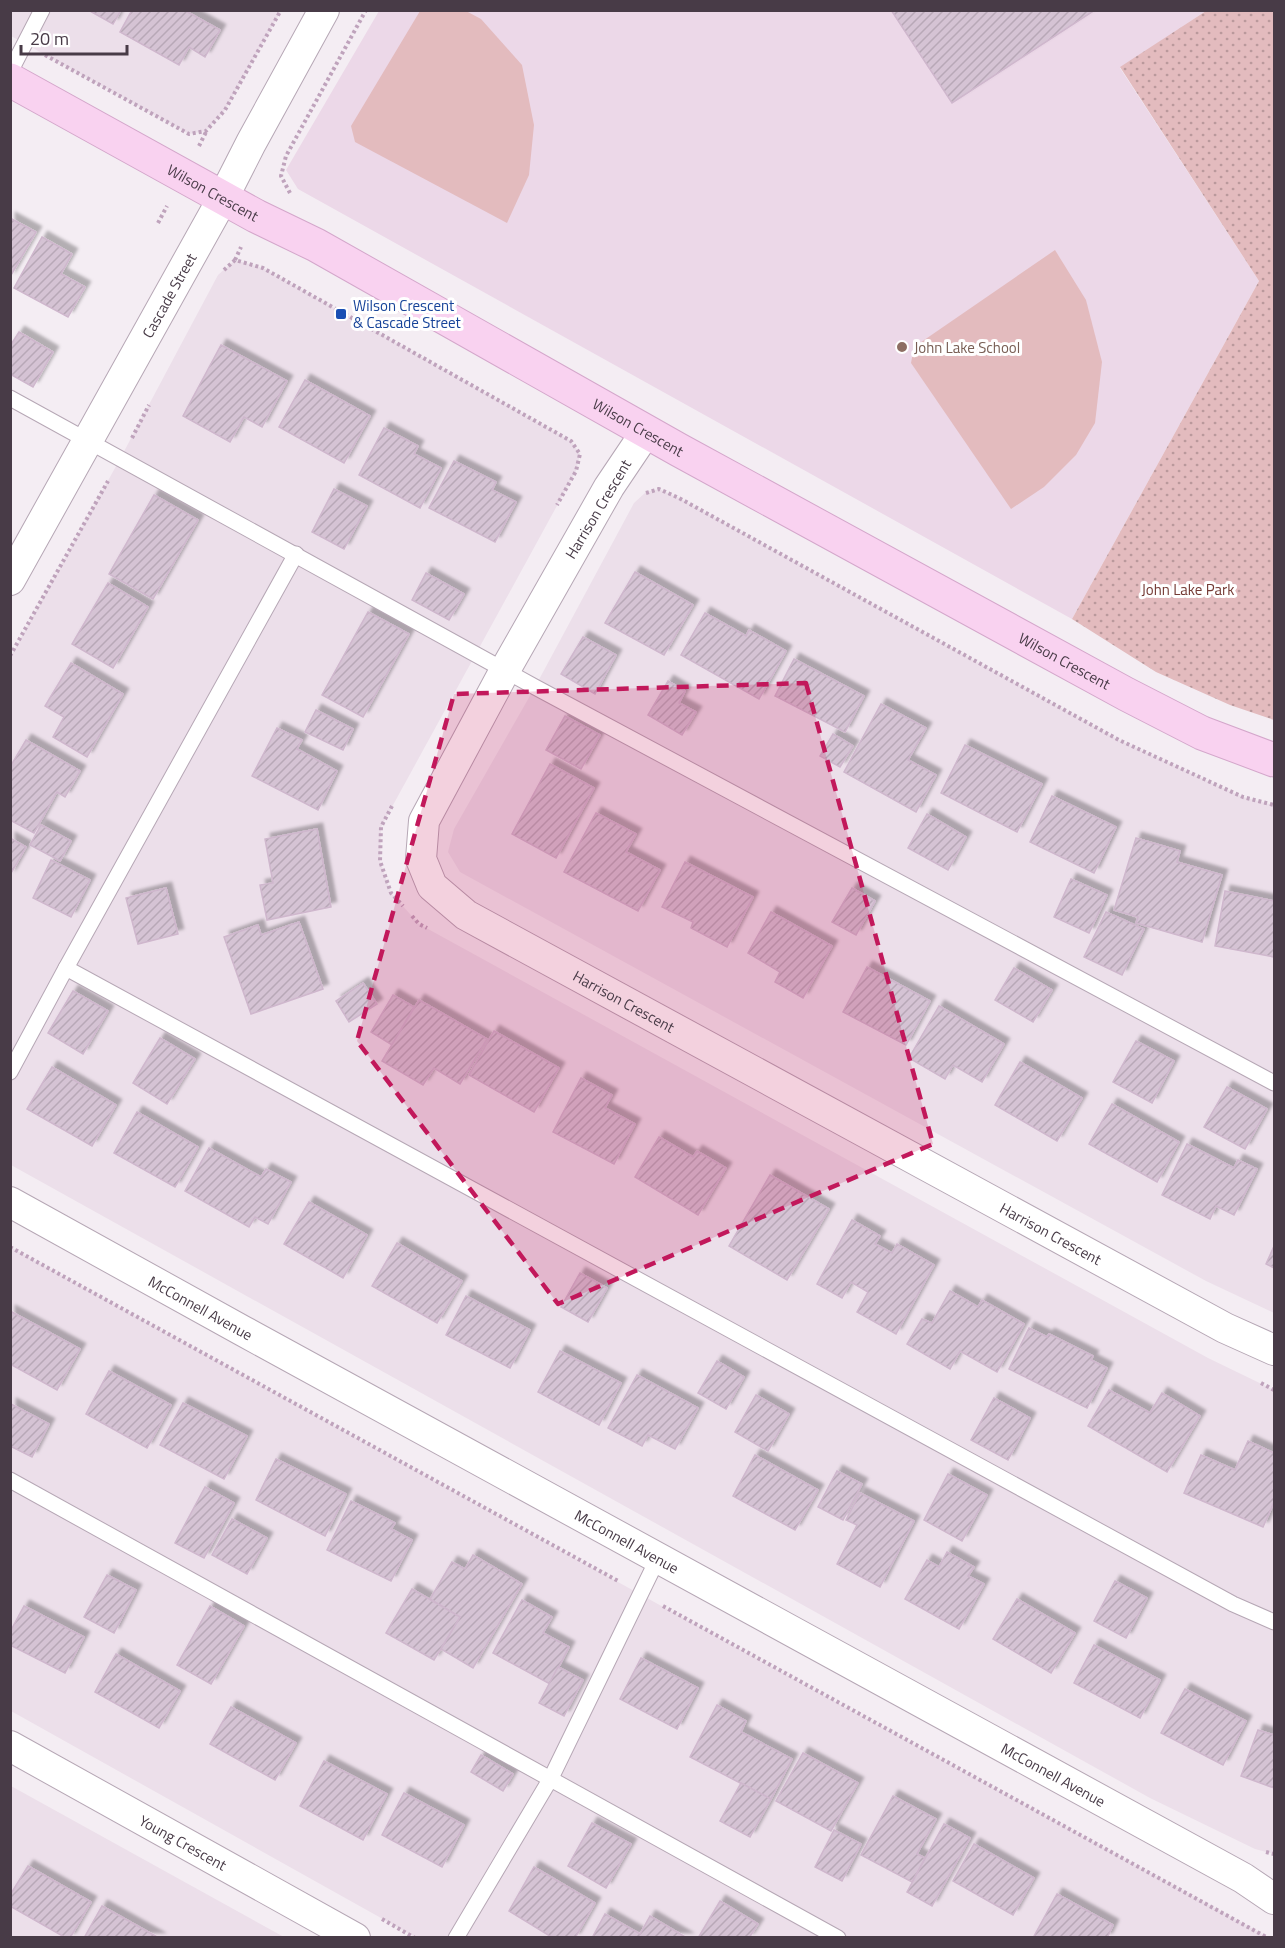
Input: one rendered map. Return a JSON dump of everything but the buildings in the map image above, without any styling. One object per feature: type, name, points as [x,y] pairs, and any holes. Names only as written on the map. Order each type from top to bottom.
[{"type":"street","name":"Cascade Street","points":[[10,580],[223,198],[324,10]]},
{"type":"street","name":"Wilson Crescent","points":[[10,80],[256,216],[326,251],[646,432],[1136,699],[1202,733],[1275,760]]},
{"type":"street","name":"Harrison Crescent","points":[[646,432],[609,487],[505,670],[424,821],[421,859],[432,886],[466,915],[1215,1322],[1275,1350]]},
{"type":"street","name":"McConnell Avenue","points":[[10,1202],[263,1343],[1243,1878],[1275,1899]]},
{"type":"street","name":"Young Crescent","points":[[10,1746],[355,1938]]},
{"type":"street","name":"McConnell Avenue","points":[[1243,1878],[1275,1887]]},
{"type":"lane","points":[[10,72],[42,10]]},
{"type":"lane","points":[[10,398],[505,670],[1275,1083]]},
{"type":"lane","points":[[10,1072],[296,554]]},
{"type":"lane","points":[[66,968],[1233,1604],[1275,1622]]},
{"type":"lane","points":[[10,1480],[838,1938]]},
{"type":"lane","points":[[456,1938],[551,1778],[658,1558]]},
{"type":"path","points":[[25,44],[189,134],[206,131],[225,110],[280,10]]},
{"type":"path","points":[[291,195],[281,176],[286,156],[366,10]]},
{"type":"path","points":[[218,275],[235,260],[263,268],[571,441],[580,454],[576,471],[554,512]]},
{"type":"path","points":[[10,656],[153,398]]},
{"type":"path","points":[[397,796],[381,827],[380,861],[391,893],[419,924]]},
{"type":"highlighted area","points":[[806,683],[933,1144],[558,1304],[357,1041],[454,694]]},
{"type":"shaded area","points":[[11,11],[281,11],[225,110],[206,131],[189,134],[11,36]]},
{"type":"shaded area","name":"John Lake School","points":[[379,11],[1206,11],[1120,68],[1259,281],[1072,619],[298,189],[286,170]]},
{"type":"shaded area","points":[[235,260],[263,268],[571,441],[580,454],[576,471],[381,827],[380,861],[391,893],[419,924],[1208,1358],[1274,1390],[1274,1854],[1255,1849],[1150,1798],[11,1165],[11,656],[218,275]]},
{"type":"shaded area","points":[[659,489],[1119,740],[1243,797],[1274,805],[1274,1313],[1206,1281],[460,872],[448,852],[454,829],[535,687],[634,503],[646,492]]},
{"type":"shaded area","points":[[10,1247],[852,1711],[1268,1937],[415,1937],[11,1711]]},
{"type":"shaded area","points":[[11,1786],[284,1937],[11,1937]]},
{"type":"green space","points":[[420,11],[466,11],[481,19],[522,65],[534,125],[529,175],[507,223],[355,142],[351,126]]},
{"type":"green space","name":"John Lake Park","points":[[1206,11],[1274,11],[1274,720],[1230,705],[1156,672],[1072,619],[1259,281],[1120,67]]},
{"type":"green space","points":[[1055,250],[1086,300],[1102,362],[1095,423],[1076,455],[1044,487],[1011,509],[911,363],[914,347]]},
{"type":"place","name":"Wilson Crescent & Cascade Street","points":[[341,314]]},
{"type":"place","name":"John Lake School","points":[[902,347]]}]
